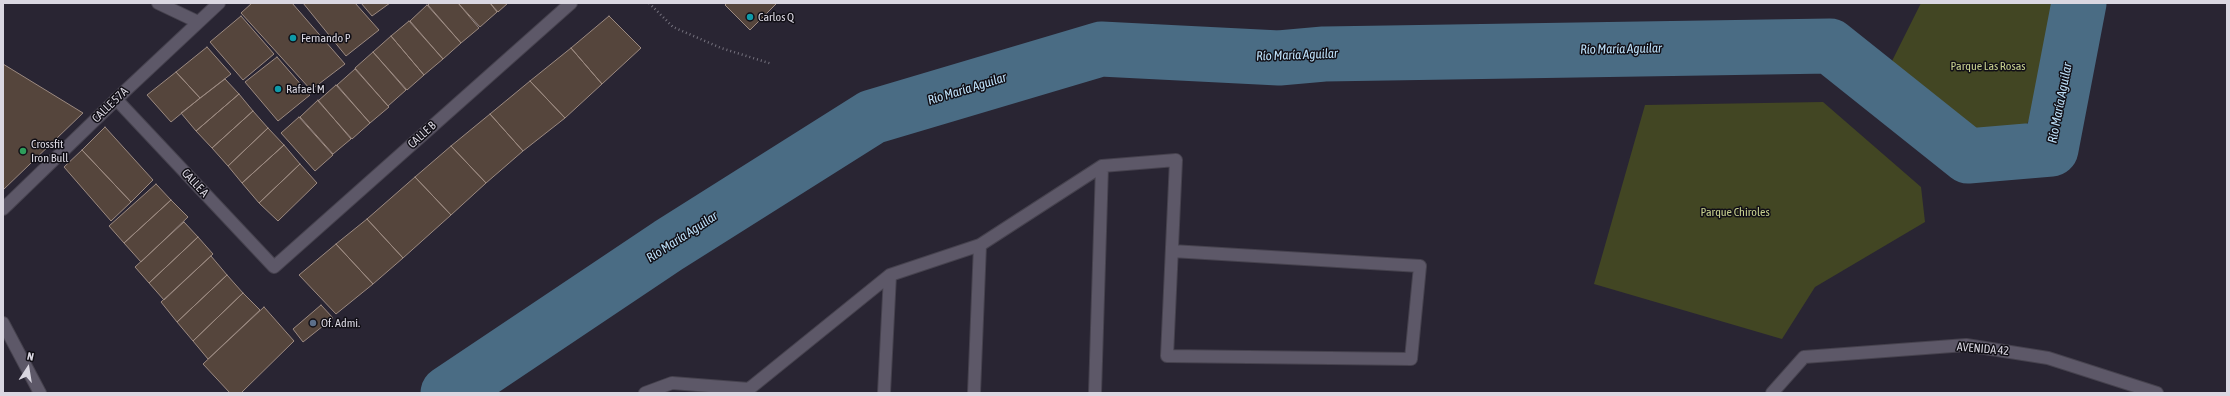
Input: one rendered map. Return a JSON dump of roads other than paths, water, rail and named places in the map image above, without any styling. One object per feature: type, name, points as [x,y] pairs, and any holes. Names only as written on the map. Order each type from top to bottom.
[{"type":"street","points":[[158,3],[198,22]]},
{"type":"street","name":"CALLE 57A","points":[[3,209],[116,99],[219,3]]},
{"type":"street","name":"CALLE B","points":[[274,267],[571,3]]},
{"type":"street","name":"CALLE A","points":[[116,99],[274,267]]},
{"type":"street","points":[[645,393],[672,383],[749,389],[890,275],[980,245],[1102,166],[1176,160],[1167,356],[1412,358],[1420,266],[1172,251]]},
{"type":"street","points":[[1095,393],[1102,166]]},
{"type":"street","points":[[974,393],[980,245]]},
{"type":"street","points":[[884,393],[890,275]]},
{"type":"street","points":[[3,323],[40,393]]},
{"type":"street","name":"AVENIDA 42","points":[[1772,393],[1804,357],[1966,345],[2002,349],[2048,358],[2157,393]]},
{"type":"waterway","name":"Río María Aguilar","points":[[448,393],[669,245],[872,117],[1101,49],[1279,58],[1324,54],[1830,46],[1968,156],[2051,149],[2079,3]]},
{"type":"place","name":"Carlos Q","points":[[750,17]]},
{"type":"place","name":"Fernando P","points":[[293,38]]},
{"type":"place","name":"Rafael M","points":[[278,89]]},
{"type":"place","name":"Crossfit Iron Bull","points":[[23,151]]},
{"type":"place","name":"Of. Admi.","points":[[313,323]]},
{"type":"park label","name":"Parque Las Rosas","points":[[1988,66]]},
{"type":"park label","name":"Parque Chiroles","points":[[1735,212]]}]
